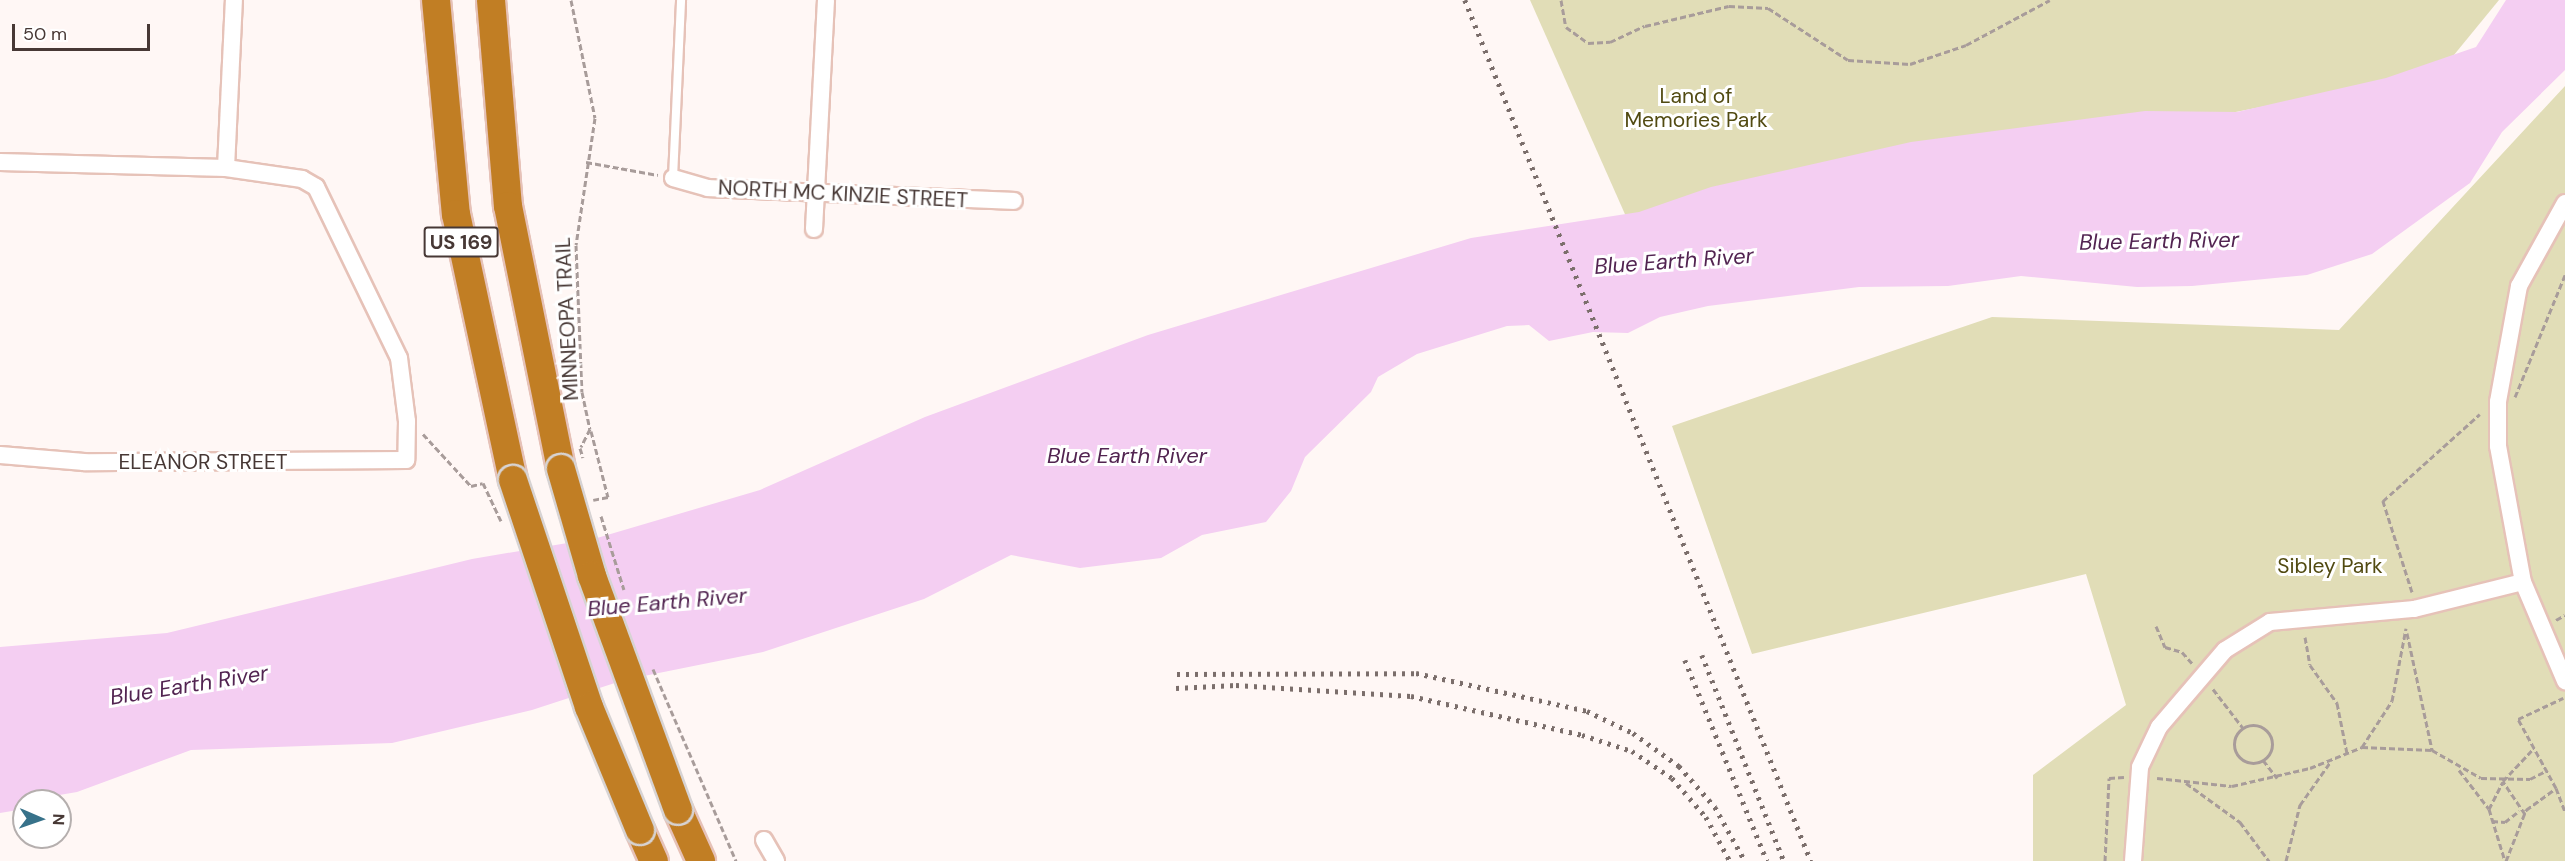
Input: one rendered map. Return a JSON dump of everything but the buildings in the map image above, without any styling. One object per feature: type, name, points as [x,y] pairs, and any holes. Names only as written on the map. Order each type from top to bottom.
[{"type":"highway","name":"US 169","points":[[436,0],[456,214],[513,480],[585,696],[654,861]]},
{"type":"highway","name":"US 169","points":[[491,0],[508,206],[576,463],[599,597],[678,810],[701,861]]},
{"type":"street","points":[[0,162],[226,168],[234,0]]},
{"type":"street","points":[[814,229],[826,0]]},
{"type":"street","name":"ELEANOR STREET","points":[[0,455],[84,462],[406,460],[406,389],[399,358],[325,199],[302,179],[226,168]]},
{"type":"street","name":"NORTH MC KINZIE STREET","points":[[673,178],[708,188],[1014,201]]},
{"type":"street","points":[[2565,203],[2519,286],[2498,402],[2498,446],[2523,582],[2565,681]]},
{"type":"street","points":[[2133,861],[2138,775],[2159,728],[2225,650],[2270,622],[2414,609],[2523,582]]},
{"type":"street","points":[[764,840],[776,861]]},
{"type":"lane","points":[[673,178],[681,0]]},
{"type":"path","name":"MINNEOPA TRAIL","points":[[570,0],[595,118],[586,162],[576,244],[582,392],[590,429],[576,463]]},
{"type":"path","points":[[1561,0],[1566,27],[1588,43],[1610,42],[1645,26],[1729,6],[1768,8],[1848,60],[1910,64],[1966,45],[2050,0]]},
{"type":"path","points":[[586,162],[673,178]]},
{"type":"path","points":[[590,429],[608,497]]},
{"type":"path","points":[[441,450],[471,486],[483,483],[498,522]]},
{"type":"path","points":[[594,494],[626,597]]},
{"type":"path","points":[[2302,618],[2310,665],[2327,682],[2337,703],[2347,753]]},
{"type":"path","points":[[2406,628],[2432,750]]},
{"type":"path","points":[[651,663],[736,861]]},
{"type":"path","points":[[2565,697],[2517,719],[2556,788],[2565,811]]},
{"type":"path","points":[[2256,725],[2270,737],[2271,750],[2263,760],[2252,763],[2237,754],[2234,742],[2243,728],[2256,725]]},
{"type":"path","points":[[2362,747],[2432,750],[2457,769],[2489,809],[2506,861]]},
{"type":"path","points":[[2489,809],[2504,781],[2534,748]]},
{"type":"path","points":[[2286,861],[2300,805],[2333,759]]},
{"type":"path","points":[[2263,760],[2277,778]]},
{"type":"path","points":[[2457,769],[2504,781],[2530,779],[2546,771]]},
{"type":"path","points":[[2504,781],[2518,797],[2519,811]]},
{"type":"path","points":[[2185,783],[2240,822],[2269,861]]},
{"type":"path","points":[[2506,861],[2525,814],[2556,788]]},
{"type":"path","points":[[2519,811],[2525,814]]},
{"type":"path","points":[[2492,821],[2505,822],[2519,811]]},
{"type":"green space","name":"Land of Memories Park","points":[[1530,0],[2499,0],[2440,72],[1632,230]]},
{"type":"green space","name":"Sibley Park","points":[[2565,86],[2565,861],[2033,861],[2033,775],[2126,705],[2086,574],[1752,654],[1672,426],[1992,317],[2339,330]]},
{"type":"water","name":"Blue Earth River","points":[[2506,0],[2565,0],[2565,70],[2502,132],[2470,183],[2372,254],[2307,275],[2192,286],[2137,287],[2021,276],[1948,286],[1859,287],[1708,306],[1660,317],[1628,333],[1593,332],[1549,341],[1529,325],[1507,326],[1417,354],[1378,377],[1371,392],[1305,457],[1291,491],[1266,522],[1202,535],[1161,558],[1080,568],[1011,555],[924,599],[763,652],[624,680],[532,710],[392,743],[191,750],[77,792],[72,793],[72,789],[12,789],[12,811],[0,813],[0,647],[167,633],[472,559],[597,538],[760,490],[925,417],[1148,335],[1471,238],[1639,212],[1711,187],[1911,142],[2145,111],[2237,112],[2386,78],[2476,47]]},
{"type":"railway","points":[[1465,0],[1811,861]]},
{"type":"railway","points":[[1702,655],[1784,861]]},
{"type":"railway","points":[[1685,660],[1767,861]]},
{"type":"railway","points":[[1177,674],[1416,673],[1587,711],[1633,733],[1679,766],[1715,807],[1745,861]]},
{"type":"railway","points":[[1176,688],[1236,685],[1411,696],[1582,735],[1632,751],[1672,778],[1706,817],[1730,861]]}]
